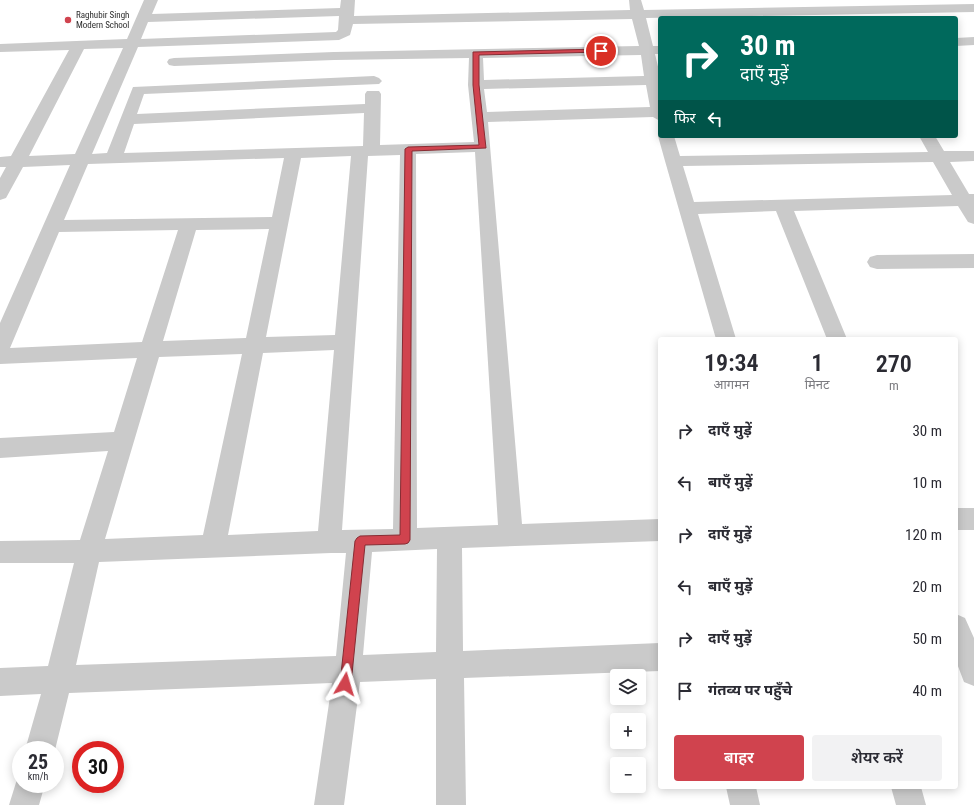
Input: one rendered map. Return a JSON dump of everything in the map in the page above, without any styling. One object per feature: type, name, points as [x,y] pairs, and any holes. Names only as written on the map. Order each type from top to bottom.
[{"type":"street","points":[[0,346],[82,160],[131,44],[152,0]]},
{"type":"street","points":[[144,18],[347,10],[774,6],[846,9],[973,9]]},
{"type":"street","points":[[637,7],[654,50],[658,97]]},
{"type":"street","points":[[0,48],[339,36],[345,32],[347,10]]},
{"type":"street","points":[[958,42],[974,42]]},
{"type":"street","points":[[0,194],[78,46]]},
{"type":"street","points":[[174,62],[375,55],[654,50]]},
{"type":"street","points":[[476,53],[476,85],[483,147],[511,536]]},
{"type":"street","points":[[329,542],[345,342],[366,151],[373,108],[375,55]]},
{"type":"street","points":[[476,85],[656,80]]},
{"type":"street","points":[[113,159],[136,93],[142,89],[374,81]]},
{"type":"street","points":[[128,119],[373,108]]},
{"type":"street","points":[[479,117],[658,114]]},
{"type":"street","points":[[667,138],[725,337]]},
{"type":"street","points":[[928,138],[969,200],[974,218]]},
{"type":"street","points":[[0,162],[483,147]]},
{"type":"street","points":[[405,540],[408,149]]},
{"type":"street","points":[[213,547],[294,153]]},
{"type":"street","points":[[673,161],[974,156]]},
{"type":"street","points":[[688,208],[782,204],[969,200]]},
{"type":"street","points":[[782,204],[836,337]]},
{"type":"street","points":[[52,226],[280,223]]},
{"type":"street","points":[[42,741],[59,680],[90,551],[149,351],[189,224]]},
{"type":"street","points":[[877,262],[974,261]]},
{"type":"street","points":[[0,356],[255,347],[345,342]]},
{"type":"street","points":[[0,448],[123,441]]},
{"type":"street","points":[[958,519],[974,519]]},
{"type":"street","points":[[0,552],[213,547],[658,530]]},
{"type":"street","points":[[449,538],[450,805]]},
{"type":"street","points":[[329,805],[348,669],[360,541]]},
{"type":"street","points":[[962,641],[974,672]]},
{"type":"street","points":[[0,682],[658,657]]},
{"type":"street","points":[[742,789],[745,805]]},
{"type":"street","points":[[906,789],[910,805]]},
{"type":"street","points":[[24,805],[27,793]]},
{"type":"place","name":"Raghubir Singh Modern School","points":[[68,20]]},
{"type":"route","points":[[345,684],[360,541],[405,540],[408,149],[483,147],[476,85],[476,53],[601,51]]}]
